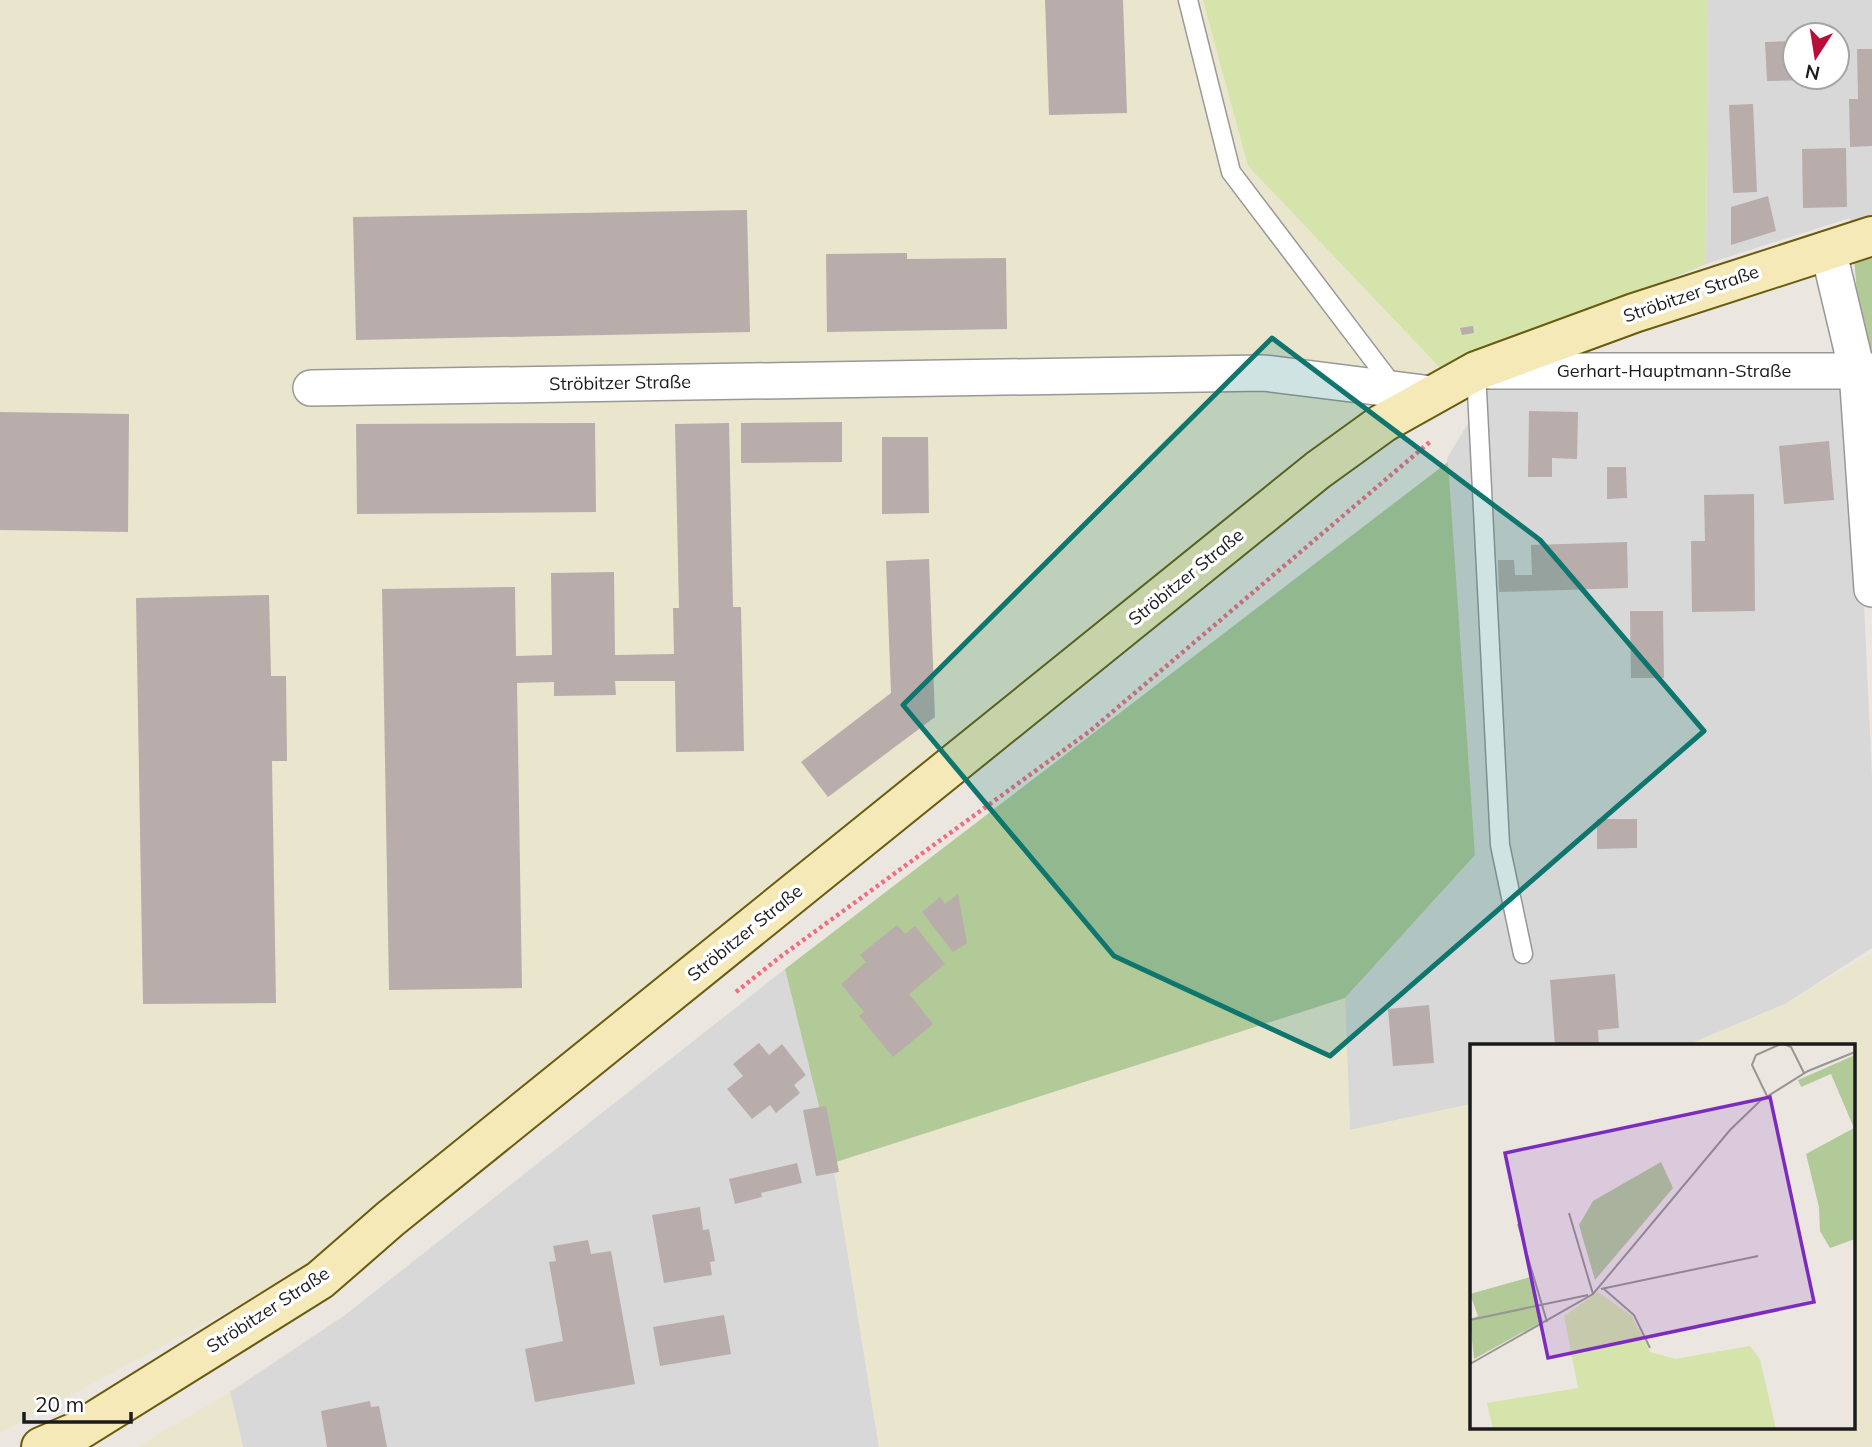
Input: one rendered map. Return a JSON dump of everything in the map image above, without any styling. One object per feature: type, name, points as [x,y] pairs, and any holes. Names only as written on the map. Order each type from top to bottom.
[{"type":"street","name":"Ströbitzer Straße","points":[[311,388],[1264,373],[1414,392],[1634,313],[1872,236]]},
{"type":"street","points":[[1828,249],[1865,371],[1872,589]]},
{"type":"street","name":"Gerhart-Hauptmann-Straße","points":[[1476,371],[1865,371]]},
{"type":"street","name":"Ströbitzer Straße","points":[[41,1447],[78,1431],[320,1280],[390,1219],[1318,470],[1383,423],[1414,392]]},
{"type":"lane","points":[[1188,0],[1231,172],[1414,392]]},
{"type":"lane","points":[[1476,371],[1500,845],[1523,954]]},
{"type":"path","points":[[726,1000],[780,957],[1090,731],[1437,436]]},
{"type":"highlighted area","points":[[1272,338],[1540,540],[1704,731],[1330,1056],[1114,956],[903,705]]},
{"type":"shaded area","points":[[0,0],[1203,0],[1248,166],[1446,374],[299,1273],[0,1433]]},
{"type":"shaded area","points":[[1708,0],[1872,0],[1872,252],[1854,258],[1850,218],[1706,264]]},
{"type":"shaded area","points":[[1495,379],[1845,381],[1863,582],[1872,777],[1872,948],[1785,1004],[1690,1044],[1470,1044],[1470,1104],[1350,1130],[1345,998],[1475,855],[1447,458]]},
{"type":"shaded area","points":[[1872,953],[1872,1447],[879,1447],[833,1163],[1345,998],[1350,1130],[1470,1104],[1470,1430],[1854,1430],[1854,1044],[1690,1044],[1785,1004]]},
{"type":"shaded area","points":[[785,969],[833,1163],[879,1447],[243,1447],[230,1392],[345,1315]]},
{"type":"shaded area","points":[[230,1392],[243,1447],[137,1447]]},
{"type":"green space","points":[[1203,0],[1708,0],[1706,264],[1446,374],[1248,166]]},
{"type":"green space","points":[[1872,252],[1872,475],[1854,258]]},
{"type":"green space","points":[[1448,462],[1475,855],[1345,998],[833,1163],[785,969]]},
{"type":"building","points":[[1045,0],[1123,0],[1127,113],[1049,115]]},
{"type":"building","points":[[1781,41],[1781,81],[1767,81],[1765,42]]},
{"type":"building","points":[[1857,49],[1872,49],[1872,146],[1850,147],[1849,99],[1858,99]]},
{"type":"building","points":[[1753,104],[1757,192],[1733,193],[1729,105]]},
{"type":"building","points":[[1846,148],[1847,207],[1803,208],[1802,149]]},
{"type":"building","points":[[1768,196],[1776,231],[1731,245],[1731,207]]},
{"type":"building","points":[[747,210],[750,332],[356,340],[353,217]]},
{"type":"building","points":[[907,253],[907,259],[1006,258],[1007,329],[827,332],[826,254]]},
{"type":"building","points":[[1473,326],[1474,333],[1462,335],[1460,328]]},
{"type":"building","points":[[1529,411],[1578,412],[1577,459],[1552,458],[1552,477],[1528,477]]},
{"type":"building","points":[[0,412],[129,414],[128,532],[0,530]]},
{"type":"building","points":[[842,422],[842,462],[741,463],[741,423]]},
{"type":"building","points":[[595,423],[596,512],[357,514],[356,424]]},
{"type":"building","points":[[729,423],[733,607],[741,607],[744,751],[676,752],[675,681],[615,681],[616,695],[554,696],[554,682],[517,683],[522,988],[389,990],[382,589],[515,587],[516,656],[552,655],[551,573],[614,572],[615,655],[674,654],[673,608],[679,608],[675,424]]},
{"type":"building","points":[[882,437],[928,437],[929,513],[882,514]]},
{"type":"building","points":[[1829,441],[1834,500],[1784,504],[1779,446]]},
{"type":"building","points":[[1607,467],[1626,467],[1627,498],[1607,499]]},
{"type":"building","points":[[1754,494],[1755,611],[1692,612],[1691,541],[1705,541],[1704,495]]},
{"type":"building","points":[[1627,542],[1628,588],[1499,592],[1498,560],[1514,560],[1515,575],[1532,575],[1531,545]]},
{"type":"building","points":[[929,559],[935,717],[828,797],[801,762],[891,693],[886,561]]},
{"type":"building","points":[[269,595],[271,676],[286,676],[287,761],[272,761],[276,1003],[143,1004],[136,598]]},
{"type":"building","points":[[1630,611],[1663,611],[1664,678],[1631,678]]},
{"type":"building","points":[[1597,819],[1637,819],[1637,848],[1597,849]]},
{"type":"building","points":[[958,894],[967,943],[953,952],[922,912],[940,897],[945,904]]},
{"type":"building","points":[[897,925],[905,934],[915,926],[945,964],[909,994],[933,1024],[893,1057],[859,1016],[864,1012],[841,984],[866,962],[860,955]]},
{"type":"building","points":[[1615,974],[1619,1028],[1598,1030],[1599,1044],[1555,1044],[1550,980]]},
{"type":"building","points":[[1429,1005],[1434,1063],[1393,1066],[1388,1009]]},
{"type":"building","points":[[759,1043],[769,1055],[782,1044],[806,1075],[794,1085],[800,1093],[776,1113],[770,1105],[752,1119],[727,1089],[743,1076],[733,1064]]},
{"type":"building","points":[[826,1106],[839,1172],[816,1176],[803,1110]]},
{"type":"building","points":[[797,1163],[802,1183],[761,1193],[762,1197],[735,1204],[729,1179]]},
{"type":"building","points":[[700,1207],[703,1230],[709,1229],[715,1261],[710,1262],[712,1275],[664,1283],[652,1215]]},
{"type":"building","points":[[588,1240],[591,1254],[611,1251],[635,1384],[535,1402],[525,1349],[563,1341],[549,1262],[556,1261],[553,1246]]},
{"type":"building","points":[[724,1315],[731,1354],[660,1366],[653,1327]]},
{"type":"building","points":[[370,1401],[371,1407],[379,1406],[387,1447],[327,1447],[321,1411]]}]
